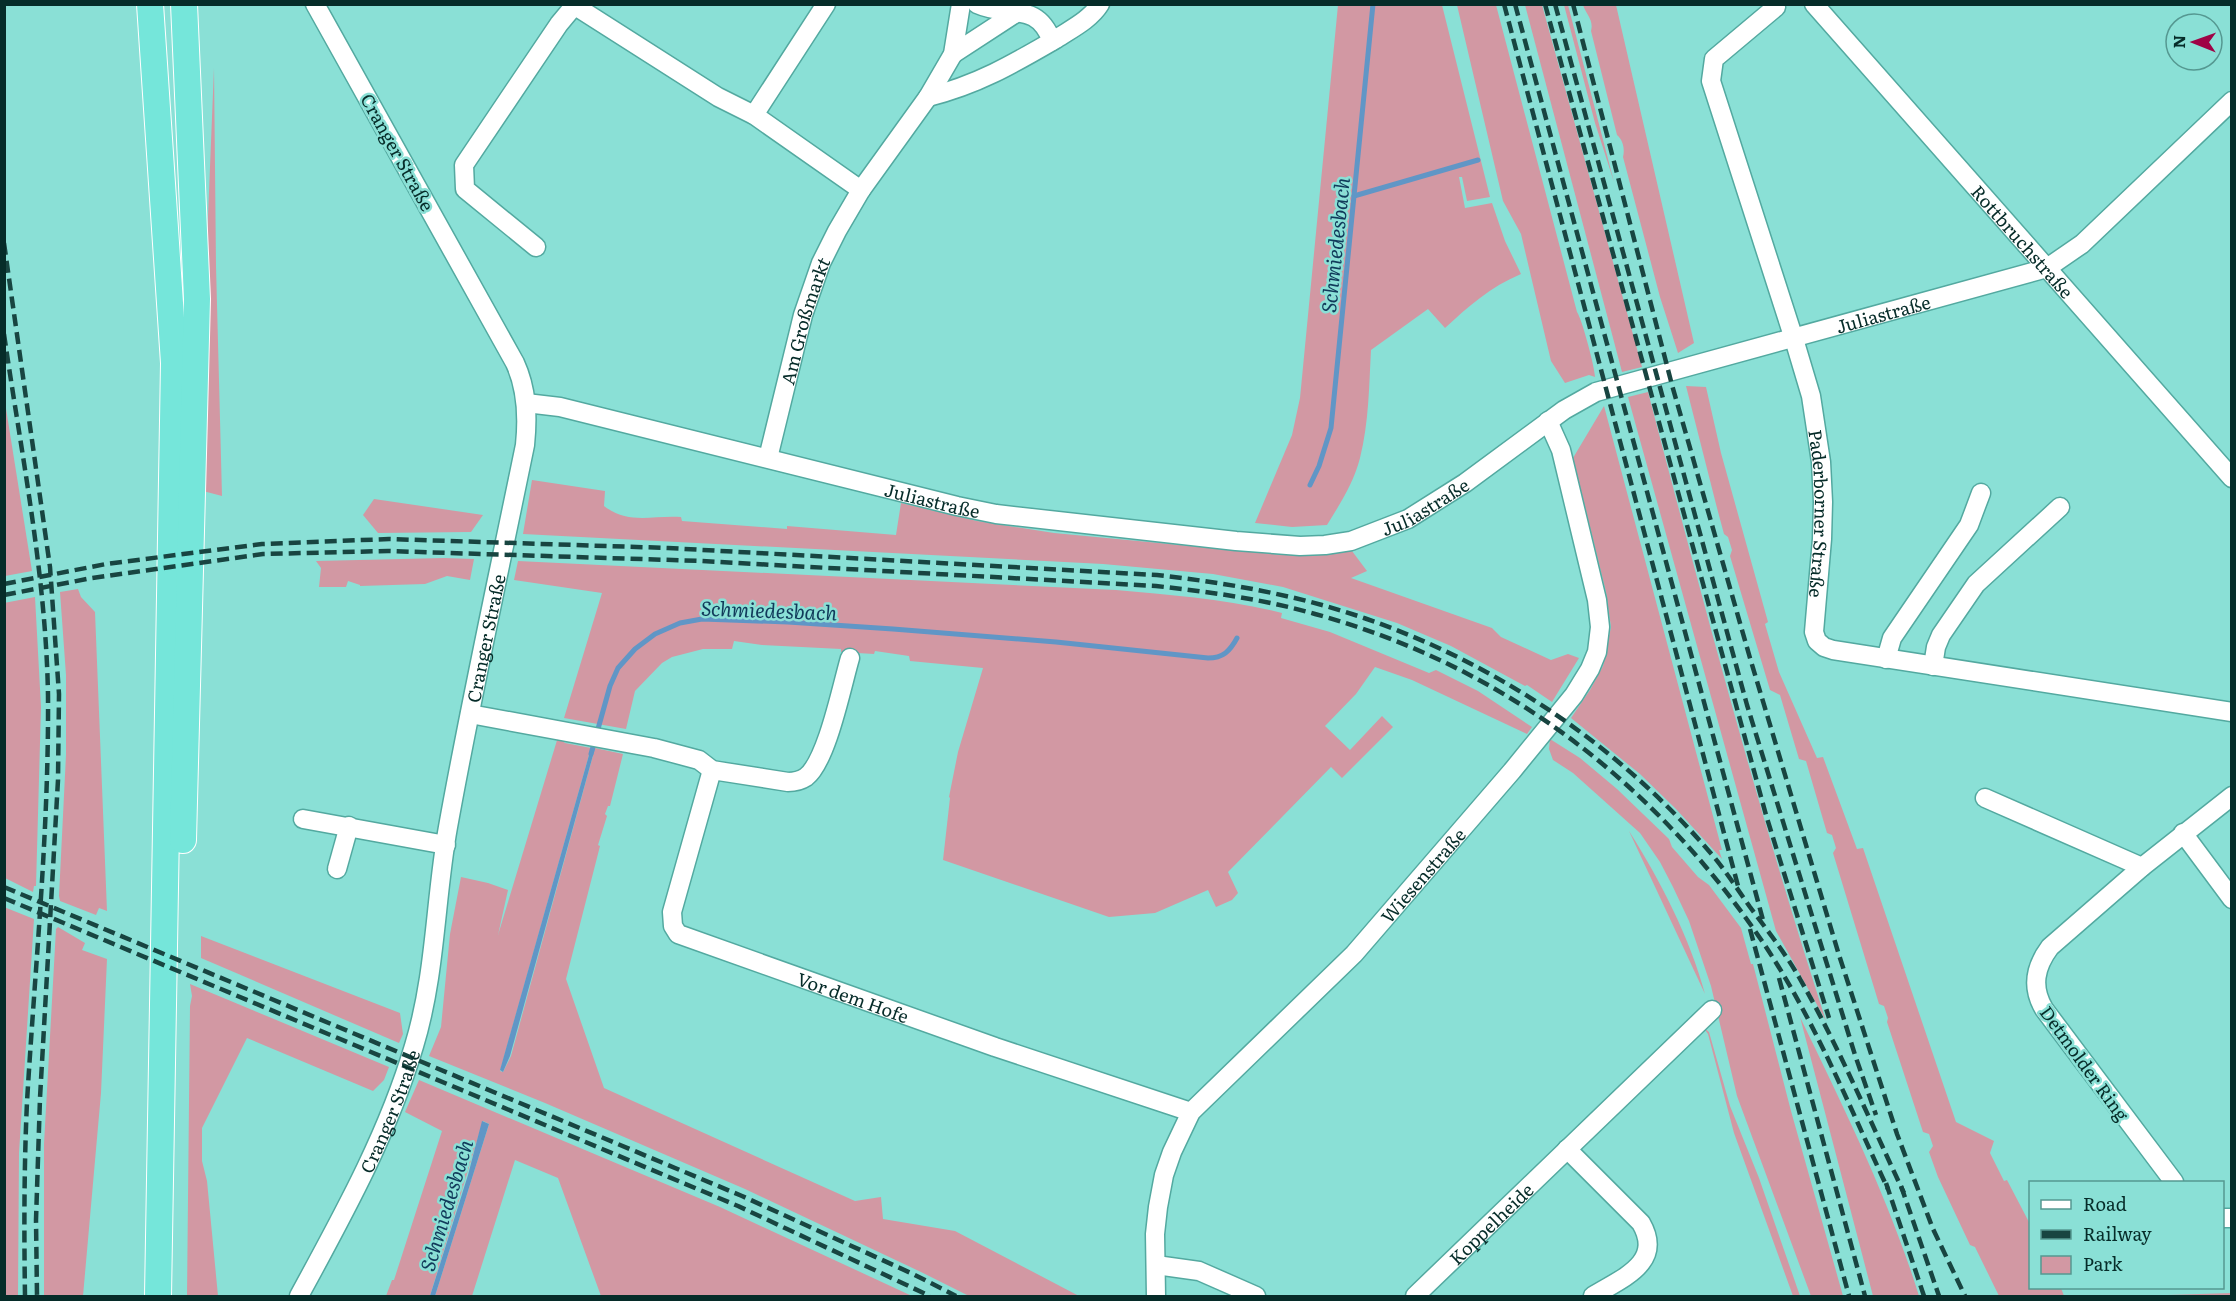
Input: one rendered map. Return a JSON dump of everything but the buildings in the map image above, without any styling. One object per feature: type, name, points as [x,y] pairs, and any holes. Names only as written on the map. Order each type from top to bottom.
[{"type":"highway","points":[[150,4],[174,363],[158,1296]]},
{"type":"highway","points":[[173,1296],[174,1165],[197,298],[184,4]]},
{"type":"street","name":"Cranger Straße","points":[[300,1296],[347,1208],[384,1130],[414,1046],[425,1004],[446,845],[470,714],[525,445],[526,403],[524,385],[515,363],[315,4]]},
{"type":"street","points":[[754,115],[826,4]]},
{"type":"street","name":"Am Großmarkt","points":[[768,458],[803,315],[821,263],[861,190],[928,97],[953,54],[961,4]]},
{"type":"street","points":[[976,4],[986,9],[1022,8],[1036,15],[1046,26],[1052,41]]},
{"type":"street","points":[[928,97],[991,76],[1079,25],[1100,4]]},
{"type":"street","name":"Rottbruchstraße","points":[[1814,4],[2232,478]]},
{"type":"street","points":[[537,247],[465,189],[464,165],[573,5],[718,97],[754,115],[861,190]]},
{"type":"street","name":"Paderborner Straße","points":[[1776,7],[1714,59],[1711,81],[1811,396],[1821,462],[1822,539],[1814,632],[1817,640],[1824,647],[1886,659],[2232,712]]},
{"type":"street","name":"Am Großmarkt","points":[[953,54],[1022,8]]},
{"type":"street","name":"Juliastraße","points":[[526,403],[560,407],[957,507],[996,514],[1236,541],[1300,546],[1351,542],[1408,519],[1465,483],[1579,400],[1596,393],[2047,268],[2082,244],[2232,100]]},
{"type":"street","name":"Wiesenstraße","points":[[1156,1296],[1158,1208],[1164,1175],[1172,1152],[1191,1113],[1354,954],[1512,771],[1574,694],[1590,669],[1597,652],[1600,627],[1597,600],[1561,450],[1548,421]]},
{"type":"street","points":[[1886,659],[1892,638],[1969,525],[1981,493]]},
{"type":"street","points":[[1933,666],[1936,647],[1941,636],[1976,584],[2060,507]]},
{"type":"street","points":[[470,714],[614,740],[699,760],[712,770],[788,783],[806,777],[821,756],[850,658]]},
{"type":"street","name":"Vor dem Hofe","points":[[712,770],[672,912],[673,926],[678,934],[1033,1060],[1191,1113]]},
{"type":"street","name":"Detmolder Ring","points":[[2173,1181],[2044,1009],[2036,992],[2036,975],[2049,947],[2182,833],[2232,796]]},
{"type":"street","points":[[1984,798],[2142,867]]},
{"type":"street","points":[[303,819],[446,845]]},
{"type":"street","points":[[337,869],[348,826]]},
{"type":"street","points":[[2182,833],[2232,899]]},
{"type":"street","name":"Koppelheide","points":[[1414,1296],[1712,1010]]},
{"type":"street","points":[[1567,1149],[1641,1223],[1647,1233],[1649,1244],[1648,1253],[1634,1270],[1593,1296]]},
{"type":"street","points":[[1156,1264],[1199,1271],[1256,1296]]},
{"type":"green space","points":[[1338,5],[1442,5],[1490,197],[1467,201],[1462,177],[1459,177],[1465,208],[1492,203],[1505,241],[1521,274],[1490,291],[1445,328],[1428,309],[1371,350],[1367,418],[1360,458],[1342,501],[1327,525],[1292,527],[1255,523],[1292,435],[1300,398]]},
{"type":"green space","points":[[1457,5],[1496,5],[1595,377],[1589,375],[1565,383],[1551,361],[1521,234],[1503,201]]},
{"type":"green space","points":[[1525,5],[1542,5],[1642,367],[1622,372]]},
{"type":"green space","points":[[1564,5],[1568,5],[1614,182],[1595,123]]},
{"type":"green space","points":[[1583,5],[1616,5],[1694,343],[1678,353],[1660,297],[1623,157],[1623,145],[1617,135],[1591,31],[1591,20]]},
{"type":"green space","points":[[214,68],[222,496],[203,491],[206,266]]},
{"type":"green space","points":[[1686,386],[1706,387],[1721,453],[1768,622],[1765,624],[1779,672],[1817,758],[1823,757],[1857,849],[1863,848],[1956,1122],[1994,1141],[1990,1153],[2029,1222],[2029,1289],[2061,1289],[2064,1296],[1999,1296],[1975,1247],[1970,1245],[1938,1177],[1929,1152],[1933,1146],[1929,1134],[1923,1132],[1887,1022],[1884,1006],[1879,1004],[1833,853],[1836,848],[1832,835],[1827,833],[1806,761],[1799,759],[1780,695],[1770,690],[1730,556],[1732,550],[1728,537],[1724,534]]},
{"type":"green space","points":[[1648,392],[1755,786],[1826,1021],[1776,931],[1628,397]]},
{"type":"green space","points":[[4,396],[32,571],[5,576],[4,576]]},
{"type":"green space","points":[[1604,406],[1722,850],[1719,850],[1722,859],[1640,774],[1571,718],[1603,666],[1611,627],[1606,592],[1573,458]]},
{"type":"green space","points":[[532,480],[605,491],[604,506],[622,515],[641,518],[681,517],[682,521],[787,529],[787,526],[896,535],[901,503],[977,521],[1054,533],[1284,555],[1324,555],[1352,551],[1367,571],[1351,578],[1492,628],[1501,637],[1551,660],[1568,654],[1579,658],[1552,702],[1527,685],[1525,686],[1451,646],[1397,623],[1283,587],[1213,574],[1103,564],[523,534]]},
{"type":"green space","points":[[374,499],[483,515],[471,532],[378,533],[363,515]]},
{"type":"green space","points":[[474,559],[470,580],[447,576],[425,584],[360,586],[348,581],[346,587],[319,587],[321,568],[316,561]]},
{"type":"green space","points":[[518,561],[1116,590],[1241,604],[1282,613],[1281,618],[1330,632],[1429,673],[1436,670],[1478,691],[1532,727],[1527,734],[1412,680],[1375,667],[1356,694],[1325,726],[1350,750],[1382,716],[1393,727],[1342,778],[1331,767],[1228,872],[1238,893],[1232,900],[1216,907],[1208,890],[1155,913],[1109,917],[943,860],[949,797],[958,752],[983,668],[910,661],[909,656],[875,651],[874,654],[841,652],[841,649],[762,645],[734,641],[732,649],[703,649],[672,657],[662,663],[635,691],[626,729],[564,718],[602,593],[514,580]]},
{"type":"green space","points":[[78,589],[81,597],[95,612],[107,911],[99,908],[96,915],[60,901],[59,896],[66,755],[66,675],[60,592]]},
{"type":"green space","points":[[35,597],[41,707],[36,886],[33,892],[5,878],[4,603]]},
{"type":"green space","points":[[558,737],[565,743],[591,748],[500,1071],[503,1072],[511,1056],[595,748],[623,754],[610,806],[605,814],[607,816],[598,845],[600,846],[566,979],[604,1088],[855,1201],[881,1197],[883,1219],[955,1231],[1079,1296],[969,1296],[745,1189],[429,1056],[441,1027],[450,934],[461,877],[508,890],[498,935]]},
{"type":"green space","points":[[1550,739],[1580,758],[1617,789],[1669,839],[1672,847],[1698,877],[1709,885],[1741,928],[1751,964],[1753,964],[1843,1296],[1811,1296],[1737,1096],[1711,986],[1689,921],[1660,862],[1640,833],[1573,773],[1553,760],[1549,749]]},
{"type":"green space","points":[[1629,831],[1673,910],[1691,951],[1705,994]]},
{"type":"green space","points":[[4,907],[34,919],[19,1153],[18,1296],[4,1296]]},
{"type":"green space","points":[[58,927],[85,943],[82,950],[107,959],[101,1093],[83,1296],[44,1296],[44,1144],[56,929]]},
{"type":"green space","points":[[201,936],[400,1013],[403,1034],[399,1043],[201,958]]},
{"type":"green space","points":[[190,984],[389,1067],[384,1080],[373,1091],[247,1038],[202,1128],[202,1161],[207,1181],[218,1296],[187,1296],[190,1006],[192,996]]},
{"type":"green space","points":[[1800,1017],[1880,1189],[1919,1296],[1873,1296]]},
{"type":"green space","points":[[1703,1027],[1709,1032],[1730,1106],[1759,1178],[1800,1296],[1793,1296],[1734,1133],[1708,1034]]},
{"type":"green space","points":[[419,1080],[720,1207],[912,1296],[601,1296],[558,1178],[515,1160],[472,1296],[435,1296],[489,1124],[483,1121],[430,1296],[386,1296],[394,1280],[442,1131],[405,1112]]},
{"type":"green space","points":[[2232,1293],[2231,1296],[2135,1296]]},
{"type":"water","points":[[591,748],[595,748],[510,1056],[503,1072],[500,1070]]},
{"type":"water","points":[[482,1121],[489,1124],[435,1296],[430,1296],[468,1175]]},
{"type":"waterway","name":"Schmiedesbach","points":[[1310,485],[1319,466],[1331,428],[1373,4]]},
{"type":"waterway","points":[[1354,196],[1478,160]]},
{"type":"waterway","name":"Schmiedesbach","points":[[591,754],[610,686],[618,668],[635,649],[655,634],[680,623],[702,619],[893,629],[1056,642],[1208,658],[1226,653],[1237,638]]},
{"type":"railway","points":[[1504,4],[1738,886]]},
{"type":"railway","points":[[1515,4],[1763,920]]},
{"type":"railway","points":[[1545,4],[1766,815],[1829,1018]]},
{"type":"railway","points":[[1555,4],[1747,705],[1855,1055],[1876,1115]]},
{"type":"railway","points":[[1573,4],[1672,385],[1750,658],[1839,955],[1897,1134],[1933,1229],[1965,1296]]},
{"type":"railway","points":[[4,243],[50,567],[59,694],[58,780],[40,1098],[36,1220],[37,1296]]},
{"type":"railway","points":[[4,334],[38,559],[48,695],[44,848],[26,1126],[25,1296]]},
{"type":"railway","points":[[4,584],[106,564],[262,544],[389,539],[668,548],[1157,575],[1262,591],[1364,618],[1462,659],[1555,714],[1639,780],[1678,817],[1719,863],[1795,970],[1841,1058],[1904,1193]]},
{"type":"railway","points":[[4,595],[92,578],[263,554],[388,551],[702,561],[1156,586],[1276,604],[1315,614],[1383,636],[1449,664],[1510,698],[1568,737],[1622,781],[1673,830],[1719,883],[1781,970],[1830,1063],[1888,1189]]},
{"type":"railway","points":[[4,887],[742,1196],[956,1296]]},
{"type":"railway","points":[[4,898],[738,1206],[930,1296]]},
{"type":"railway","points":[[1750,929],[1849,1296]]},
{"type":"railway","points":[[1779,978],[1865,1296]]},
{"type":"railway","points":[[1886,1183],[1924,1296]]},
{"type":"railway","points":[[1901,1186],[1939,1296]]}]
